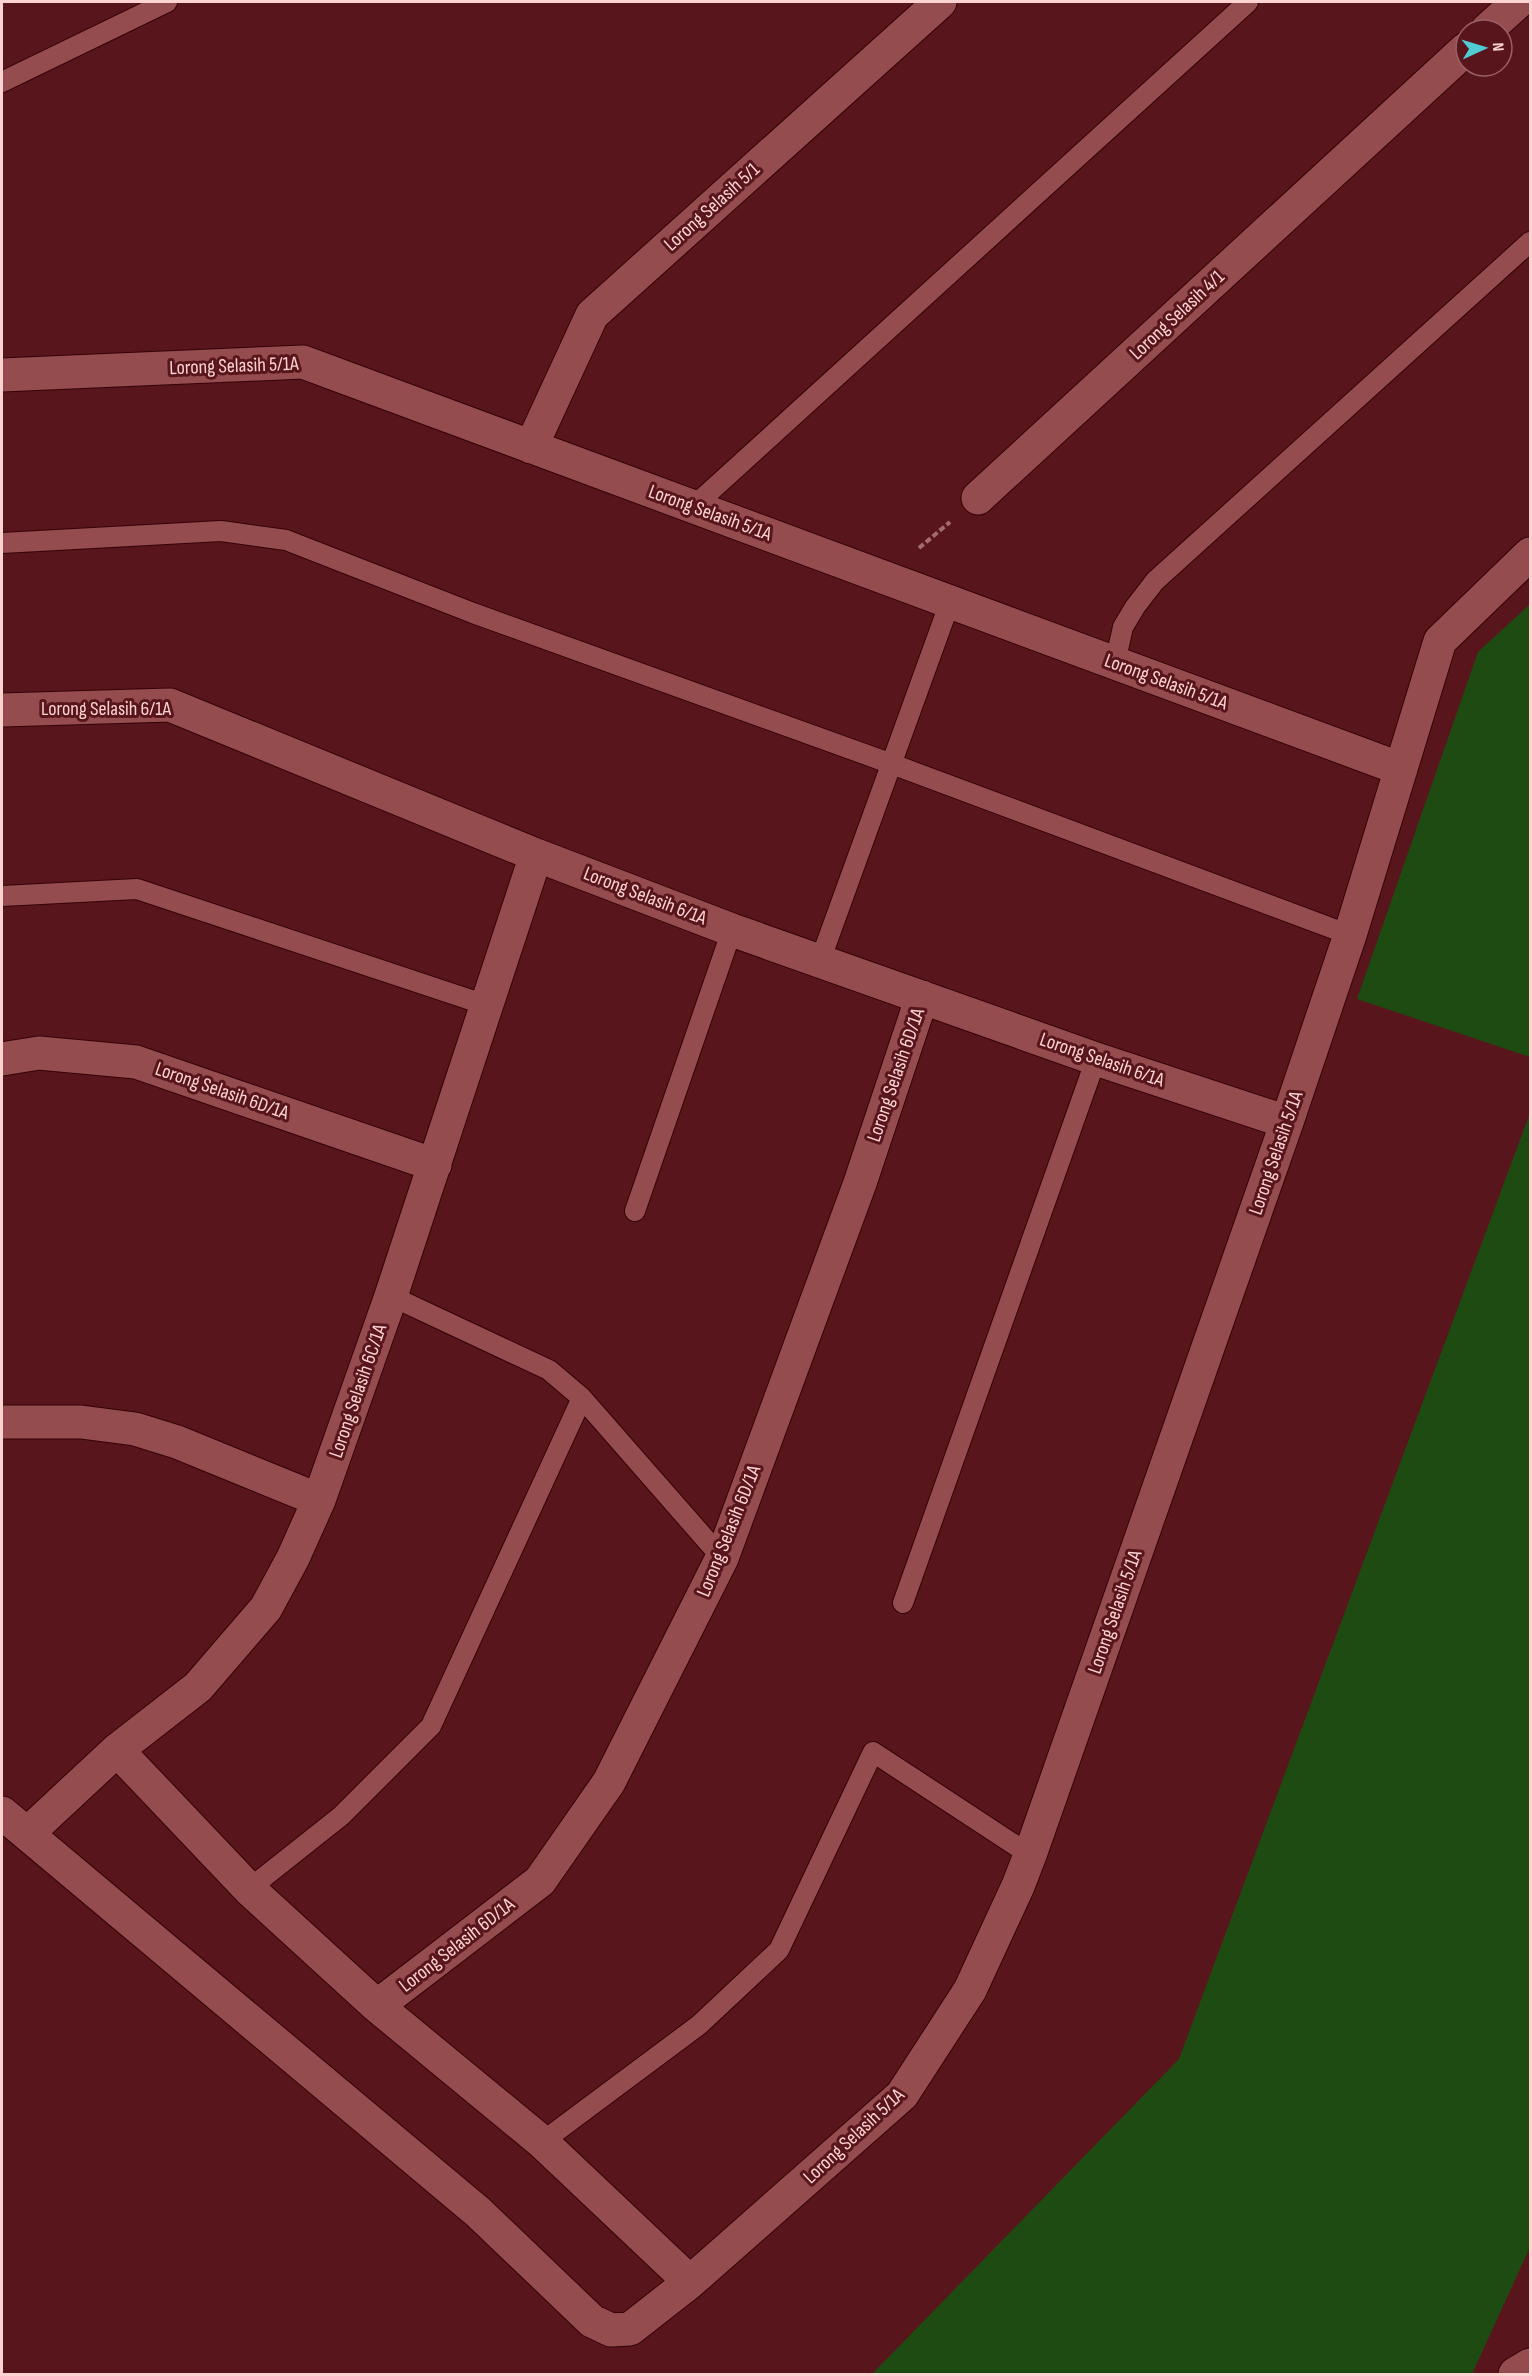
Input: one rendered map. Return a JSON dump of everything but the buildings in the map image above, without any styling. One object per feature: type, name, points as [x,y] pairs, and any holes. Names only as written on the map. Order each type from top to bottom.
[{"type":"street","name":"Lorong Selasih 5/1","points":[[531,447],[592,315],[940,2]]},
{"type":"street","points":[[1500,18],[1518,2]]},
{"type":"street","name":"Lorong Selasih 4/1","points":[[978,498],[1454,60]]},
{"type":"street","name":"Lorong Selasih 5/1A","points":[[2,375],[303,362],[1401,769]]},
{"type":"street","name":"Lorong Selasih 5/1A","points":[[28,1833],[478,2212],[592,2321],[611,2330],[630,2329],[690,2282],[902,2095],[970,1990],[1030,1855],[1287,1122],[1350,935],[1440,641],[1530,554]]},
{"type":"street","name":"Lorong Selasih 6/1A","points":[[2,710],[170,705],[536,855],[732,930],[1096,1059],[1287,1122]]},
{"type":"street","name":"Lorong Selasih 6C/1A","points":[[28,1833],[117,1750],[198,1688],[266,1608],[293,1558],[320,1500],[391,1296],[536,855]]},
{"type":"street","name":"Lorong Selasih 6D/1A","points":[[377,2006],[540,1881],[609,1782],[722,1558],[860,1183],[922,997]]},
{"type":"street","name":"Lorong Selasih 6D/1A","points":[[2,1059],[39,1053],[136,1062],[435,1165]]},
{"type":"street","points":[[2,1422],[81,1422],[135,1429],[177,1442],[320,1500]]},
{"type":"street","points":[[117,1750],[249,1889],[377,2006],[542,2142],[690,2282]]},
{"type":"street","points":[[2,1813],[28,1833]]},
{"type":"street","points":[[1515,2374],[1530,2366]]},
{"type":"lane","points":[[2,82],[167,2]]},
{"type":"lane","points":[[693,507],[1248,2]]},
{"type":"lane","points":[[1115,663],[1123,627],[1155,581],[1530,242]]},
{"type":"lane","points":[[2,543],[221,531],[286,540],[473,613],[892,764],[1350,935]]},
{"type":"lane","points":[[820,961],[950,602]]},
{"type":"lane","points":[[2,896],[137,889],[486,1005]]},
{"type":"lane","points":[[635,1211],[732,930]]},
{"type":"lane","points":[[903,1604],[1096,1059]]},
{"type":"lane","points":[[391,1296],[549,1370],[582,1398],[722,1558]]},
{"type":"lane","points":[[249,1889],[341,1816],[431,1726],[582,1398]]},
{"type":"lane","points":[[542,2142],[699,2025],[779,1950],[873,1752],[1030,1855]]},
{"type":"path","points":[[884,578],[978,498]]},
{"type":"green space","points":[[1530,604],[1530,1057],[1357,999],[1478,652]]},
{"type":"green space","points":[[1530,1113],[1530,2247],[1472,2374],[872,2374],[1179,2059]]}]
